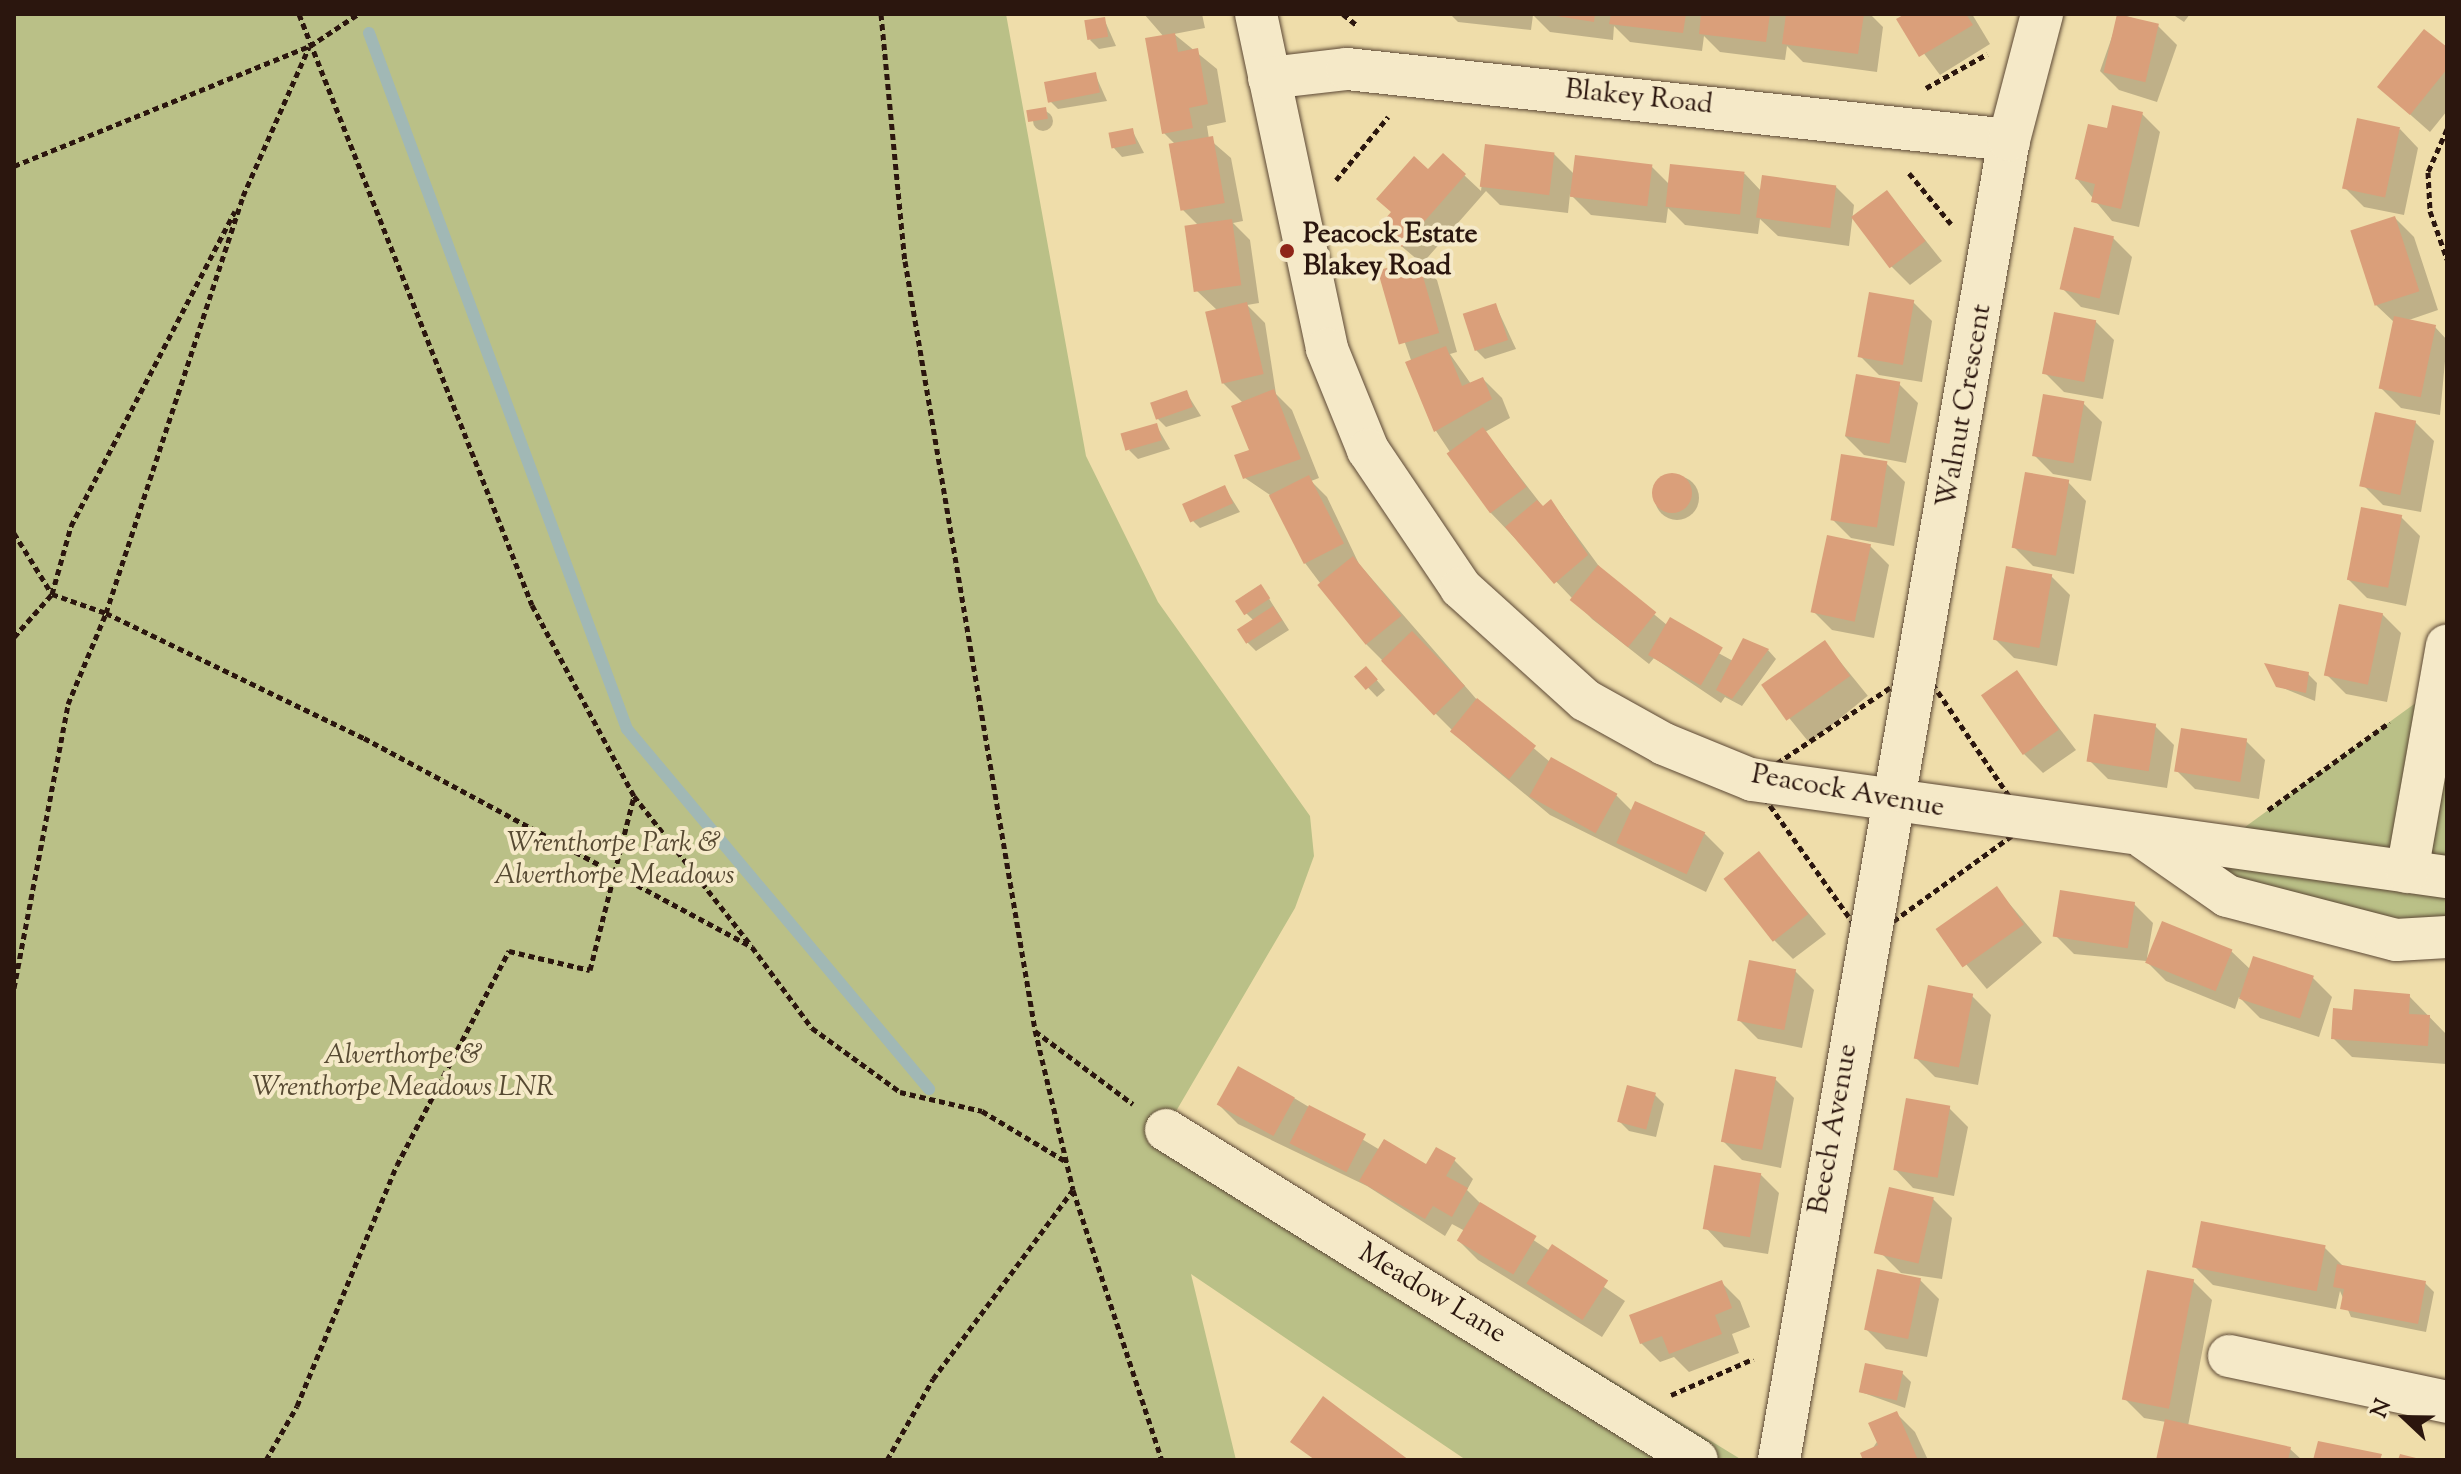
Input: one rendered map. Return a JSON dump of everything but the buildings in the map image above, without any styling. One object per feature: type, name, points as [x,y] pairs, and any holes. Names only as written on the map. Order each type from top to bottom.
[{"type":"street","name":"Peacock Avenue","points":[[1256,14],[1327,349],[1368,450],[1461,588],[1585,700],[1664,744],[1752,780],[2143,838],[2223,843],[2427,874]]},
{"type":"street","name":"Walnut Crescent","points":[[1895,799],[2009,140],[2042,14]]},
{"type":"street","name":"Blakey Road","points":[[1269,78],[1347,69],[2009,140]]},
{"type":"street","points":[[2427,874],[2439,686],[2447,646]]},
{"type":"street","name":"Beech Avenue","points":[[1779,1460],[1895,799]]},
{"type":"street","name":"Peacock Avenue","points":[[2143,838],[2227,896],[2396,940],[2447,937]]},
{"type":"street","name":"Meadow Lane","points":[[1166,1130],[1630,1413],[1697,1460]]},
{"type":"street","points":[[2229,1356],[2447,1402]]},
{"type":"path","points":[[299,14],[532,605],[634,796],[812,1028],[900,1092],[982,1111],[1067,1162]]},
{"type":"path","points":[[14,166],[310,46],[358,14]]},
{"type":"path","points":[[881,14],[905,261],[1035,1030],[1073,1190],[1162,1460]]},
{"type":"path","points":[[14,637],[52,594],[71,526],[243,196],[310,46]]},
{"type":"path","points":[[2447,129],[2428,172],[2430,211],[2447,259]]},
{"type":"path","points":[[14,988],[68,704],[106,613],[243,196]]},
{"type":"path","points":[[14,533],[52,594],[106,613],[612,869],[752,947]]},
{"type":"path","points":[[2223,843],[2439,686]]},
{"type":"path","points":[[266,1460],[297,1406],[397,1165],[509,951],[590,970],[612,869],[634,796]]},
{"type":"path","points":[[1035,1030],[1166,1130]]},
{"type":"path","points":[[887,1460],[933,1379],[1073,1190]]},
{"type":"path","points":[[1630,1413],[1798,1339]]},
{"type":"green space","name":"Wrenthorpe Park & Alverthorpe Meadows","points":[[14,14],[1006,14],[1086,456],[1158,602],[1310,816],[1314,856],[1295,908],[1175,1113],[1742,1460],[1466,1460],[1191,1274],[1236,1460],[14,1460]]},
{"type":"green space","points":[[2439,686],[2447,747],[2447,937],[2227,896],[2143,838],[2223,843]]},
{"type":"waterway","points":[[369,33],[627,729],[929,1089]]},
{"type":"place","name":"Peacock Estate Blakey Road","points":[[1287,251]]},
{"type":"park label","name":"Alverthorpe & Wrenthorpe Meadows LNR","points":[[403,1072]]}]
